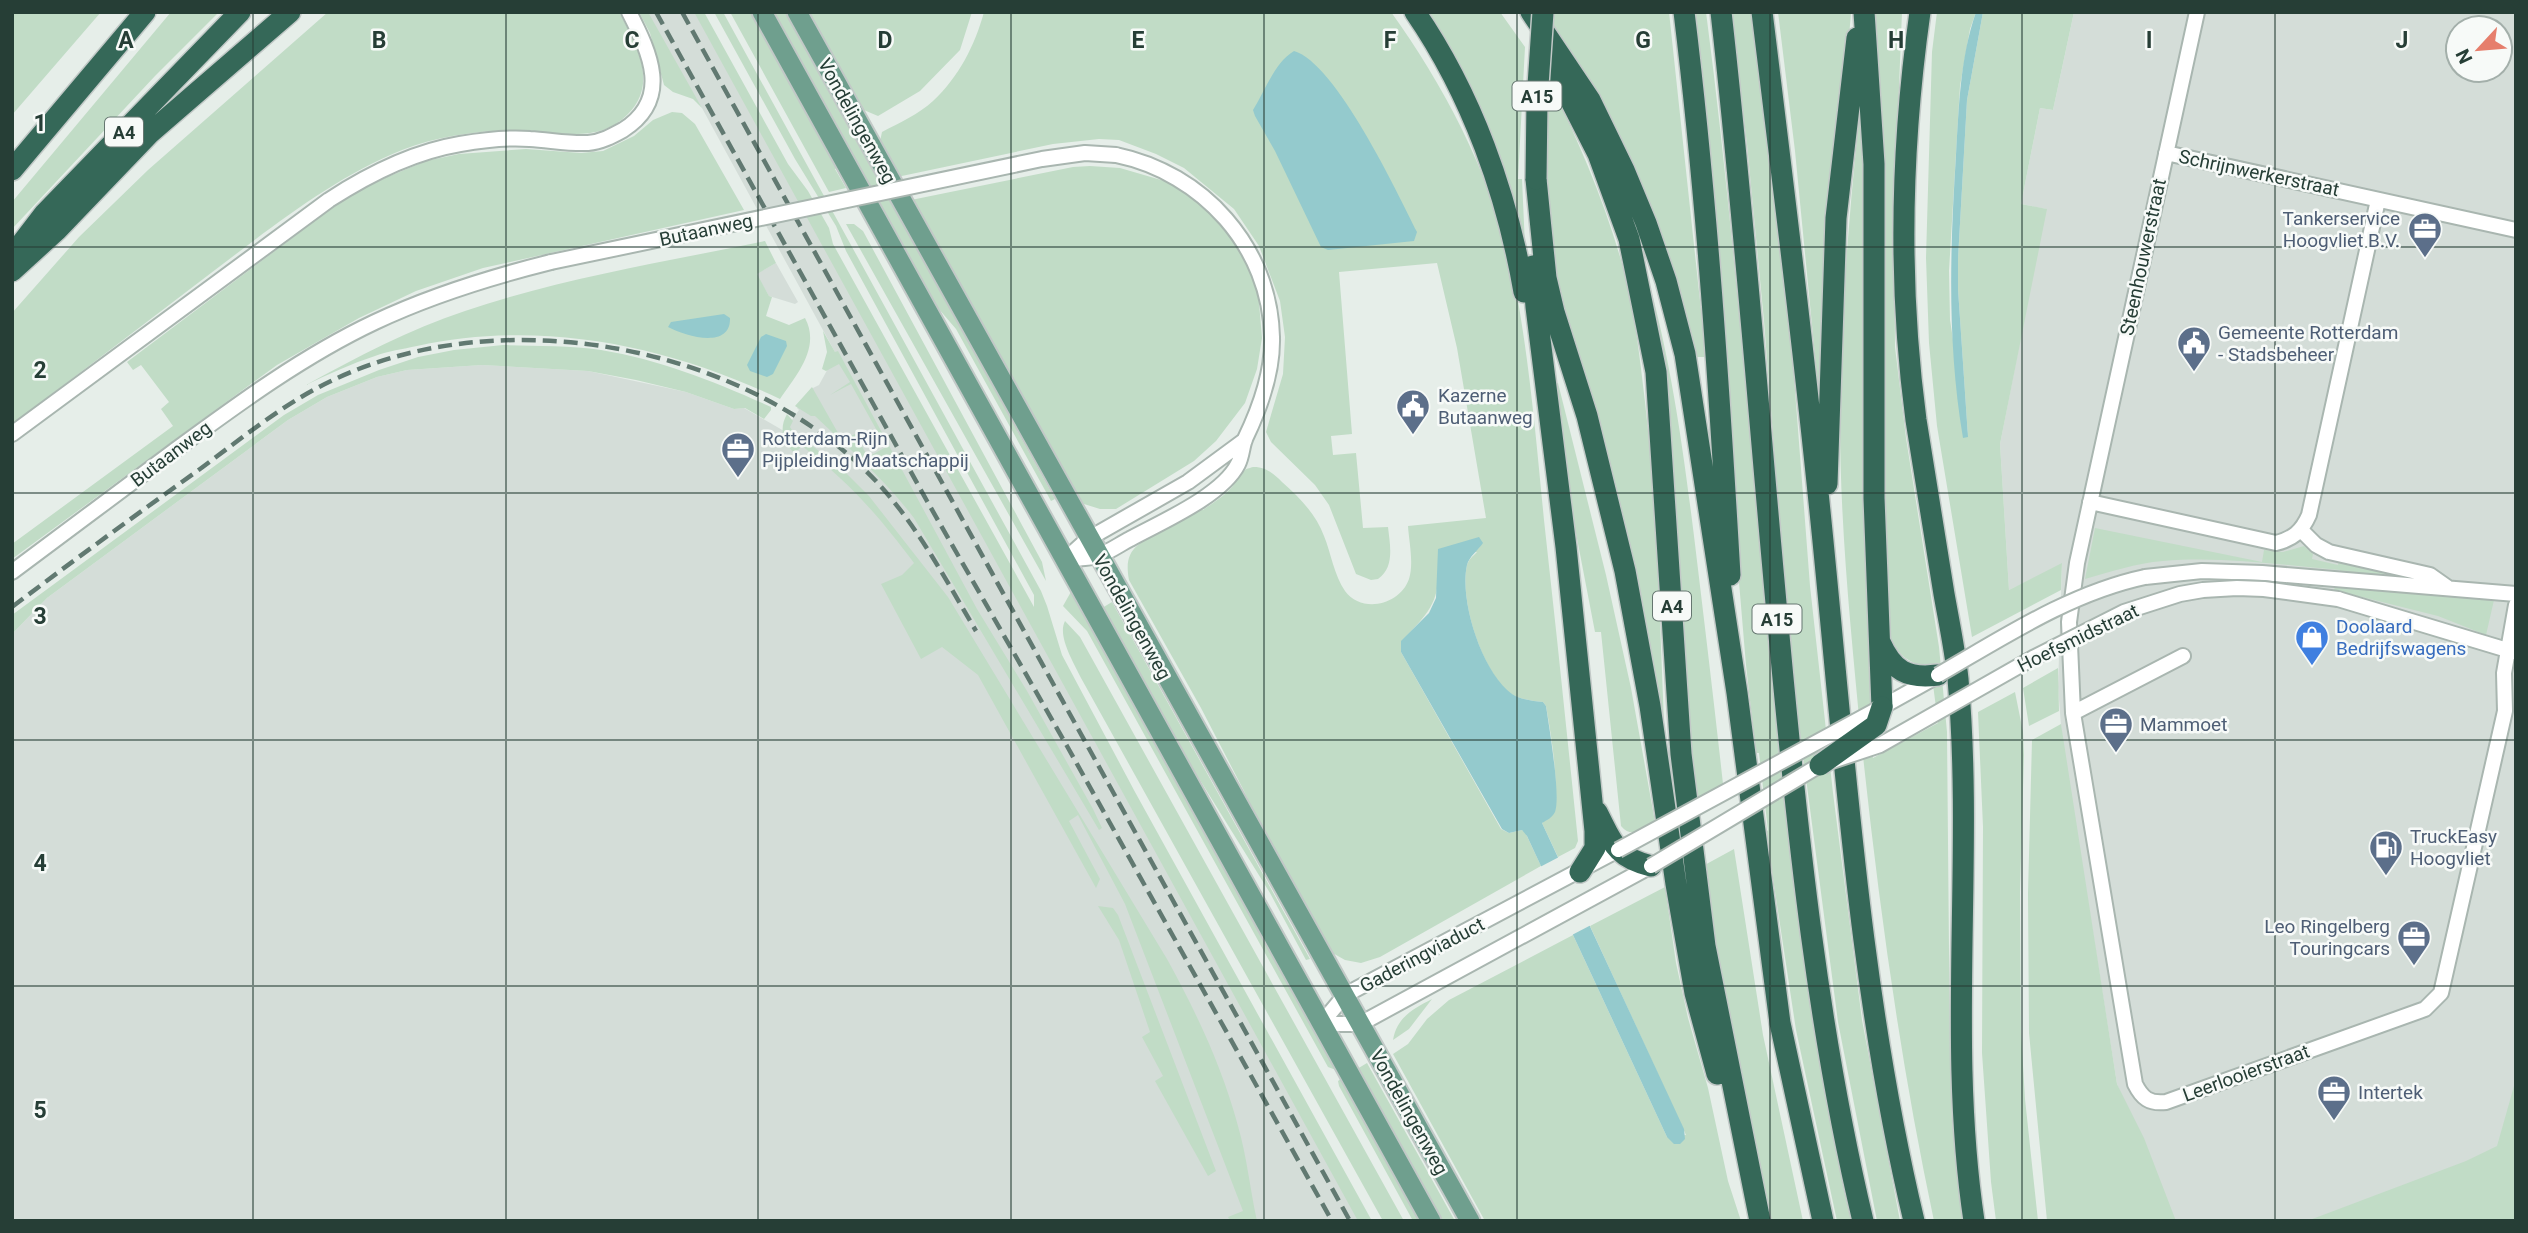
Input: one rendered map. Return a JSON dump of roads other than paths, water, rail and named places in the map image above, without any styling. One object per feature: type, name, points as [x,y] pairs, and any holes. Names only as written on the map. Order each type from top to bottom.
[{"type":"highway","points":[[12,170],[145,12]]},
{"type":"highway","name":"A4","points":[[12,256],[45,213],[240,12]]},
{"type":"highway","name":"A4","points":[[12,271],[57,230],[150,133],[290,12]]},
{"type":"highway","points":[[1415,12],[1438,44],[1469,108],[1496,178],[1520,271],[1555,456],[1592,804],[1595,848],[1580,872]]},
{"type":"highway","name":"A4","points":[[1521,12],[1556,71],[1598,154],[1629,239],[1656,372],[1681,754],[1705,946],[1759,1221]]},
{"type":"highway","points":[[1531,12],[1590,100],[1624,170],[1666,281],[1685,354],[1737,693]]},
{"type":"highway","name":"A15","points":[[1543,12],[1537,100],[1536,179],[1546,278],[1587,416],[1625,572],[1650,706],[1695,993],[1759,1221]]},
{"type":"highway","name":"A15","points":[[1684,12],[1694,92],[1718,366],[1737,693],[1780,1023],[1822,1221]]},
{"type":"highway","name":"A15","points":[[1721,12],[1741,189],[1770,540],[1808,920],[1848,1158],[1863,1221]]},
{"type":"highway","name":"A15","points":[[1762,12],[1826,570],[1850,831],[1869,983],[1899,1159],[1914,1221]]},
{"type":"highway","name":"A15","points":[[1826,570],[1836,218],[1862,12]]},
{"type":"highway","name":"A15","points":[[1862,12],[1874,164],[1874,498],[1882,707]]},
{"type":"highway","points":[[1914,12],[1906,163],[1904,300],[1916,417],[1958,677],[1963,797],[1960,1054],[1974,1221]]},
{"type":"highway","points":[[1914,51],[1920,12]]},
{"type":"highway","name":"A15","points":[[1537,202],[1533,270],[1555,456]]},
{"type":"highway","points":[[1878,637],[1894,666],[1923,677],[1938,675]]},
{"type":"highway","points":[[1820,765],[1875,725],[1882,707]]},
{"type":"highway","points":[[1592,804],[1618,850],[1625,857],[1651,866]]},
{"type":"main road","name":"Vondelingenweg","points":[[762,12],[1432,1221]]},
{"type":"main road","name":"Vondelingenweg","points":[[797,12],[1470,1221]]},
{"type":"street","points":[[12,434],[329,200],[371,174],[424,152],[459,144],[509,138],[589,143],[603,140],[628,127],[646,109],[653,89],[653,76],[645,45],[629,12]]},
{"type":"street","name":"Steenhouwerstraat","points":[[2073,713],[2069,622],[2077,563],[2197,12]]},
{"type":"street","name":"Butaanweg","points":[[12,572],[221,416],[302,361],[374,322],[421,301],[481,280],[551,262],[1054,157],[1085,153],[1116,155],[1162,170],[1196,189],[1223,214],[1249,250],[1268,296],[1273,339],[1266,387],[1245,440],[1199,501],[1065,559]]},
{"type":"street","name":"Schrijnwerkerstraat","points":[[2166,153],[2516,230]]},
{"type":"street","points":[[2090,502],[2276,543],[2287,540],[2301,530],[2309,515],[2378,200]]},
{"type":"street","name":"Butaanweg","points":[[1093,547],[1188,482],[1234,458]]},
{"type":"street","name":"Hoefsmidstraat","points":[[2301,530],[2316,545],[2329,552],[2430,575],[2448,588]]},
{"type":"street","name":"Hoefsmidstraat","points":[[1882,707],[2081,596],[2111,584],[2145,577],[2202,571],[2516,594]]},
{"type":"street","name":"Hoefsmidstraat","points":[[1820,765],[1880,745],[2089,628],[2154,601],[2203,590],[2237,588],[2338,599],[2511,651]]},
{"type":"street","name":"Leerlooierstraat","points":[[2073,713],[2134,1084],[2144,1098],[2154,1104],[2166,1102],[2425,1009],[2441,993],[2505,711],[2504,673],[2511,651],[2516,605]]},
{"type":"street","points":[[2073,713],[2183,656]]},
{"type":"street","name":"Leerlooierstraat","points":[[2505,711],[2516,690]]},
{"type":"street","name":"Gaderingviaduct","points":[[1321,1024],[1345,995],[1580,872],[1882,707]]},
{"type":"street","name":"Gaderingviaduct","points":[[1321,1024],[1360,1024],[1651,866],[1820,765]]},
{"type":"water","points":[[1976,12],[1983,12],[1967,100],[1958,259],[1968,437],[1963,438],[1952,332],[1952,226],[1961,83]]},
{"type":"water","points":[[1294,51],[1311,61],[1328,79],[1364,131],[1417,232],[1414,241],[1328,250],[1321,247],[1253,110],[1276,69]]},
{"type":"water","points":[[724,314],[730,318],[728,328],[715,337],[695,337],[668,327],[671,322]]},
{"type":"water","points":[[766,334],[786,341],[787,346],[773,374],[767,377],[750,371],[747,365],[761,337]]},
{"type":"water","points":[[1479,537],[1483,543],[1468,562],[1465,580],[1466,597],[1475,634],[1482,653],[1501,684],[1515,696],[1543,702],[1546,706],[1557,792],[1555,812],[1542,823],[1684,1129],[1685,1139],[1680,1144],[1674,1144],[1667,1137],[1527,836],[1522,830],[1509,833],[1502,829],[1401,652],[1401,641],[1429,613],[1436,598],[1438,549]]},
{"type":"railway","points":[[656,12],[927,501],[1332,1221]]},
{"type":"railway","points":[[682,12],[1350,1221]]},
{"type":"railway","points":[[12,607],[263,422],[331,381],[396,357],[465,343],[537,340],[610,347],[681,364],[748,390],[810,425],[864,469],[897,506],[926,546],[976,631]]},
{"type":"place","name":"Tankerservice Hoogvliet B.V.","points":[[2425,259]]},
{"type":"place","name":"Gemeente Rotterdam - Stadsbeheer","points":[[2194,373]]},
{"type":"place","name":"Kazerne Butaanweg","points":[[1413,436]]},
{"type":"place","name":"Rotterdam-Rijn Pijpleiding Maatschappij","points":[[738,479]]},
{"type":"place","name":"Doolaard Bedrijfswagens","points":[[2312,667]]},
{"type":"place","name":"Mammoet","points":[[2116,754]]},
{"type":"place","name":"TruckEasy Hoogvliet","points":[[2386,877]]},
{"type":"place","name":"Leo Ringelberg Touringcars","points":[[2414,967]]},
{"type":"place","name":"Intertek","points":[[2334,1122]]}]
